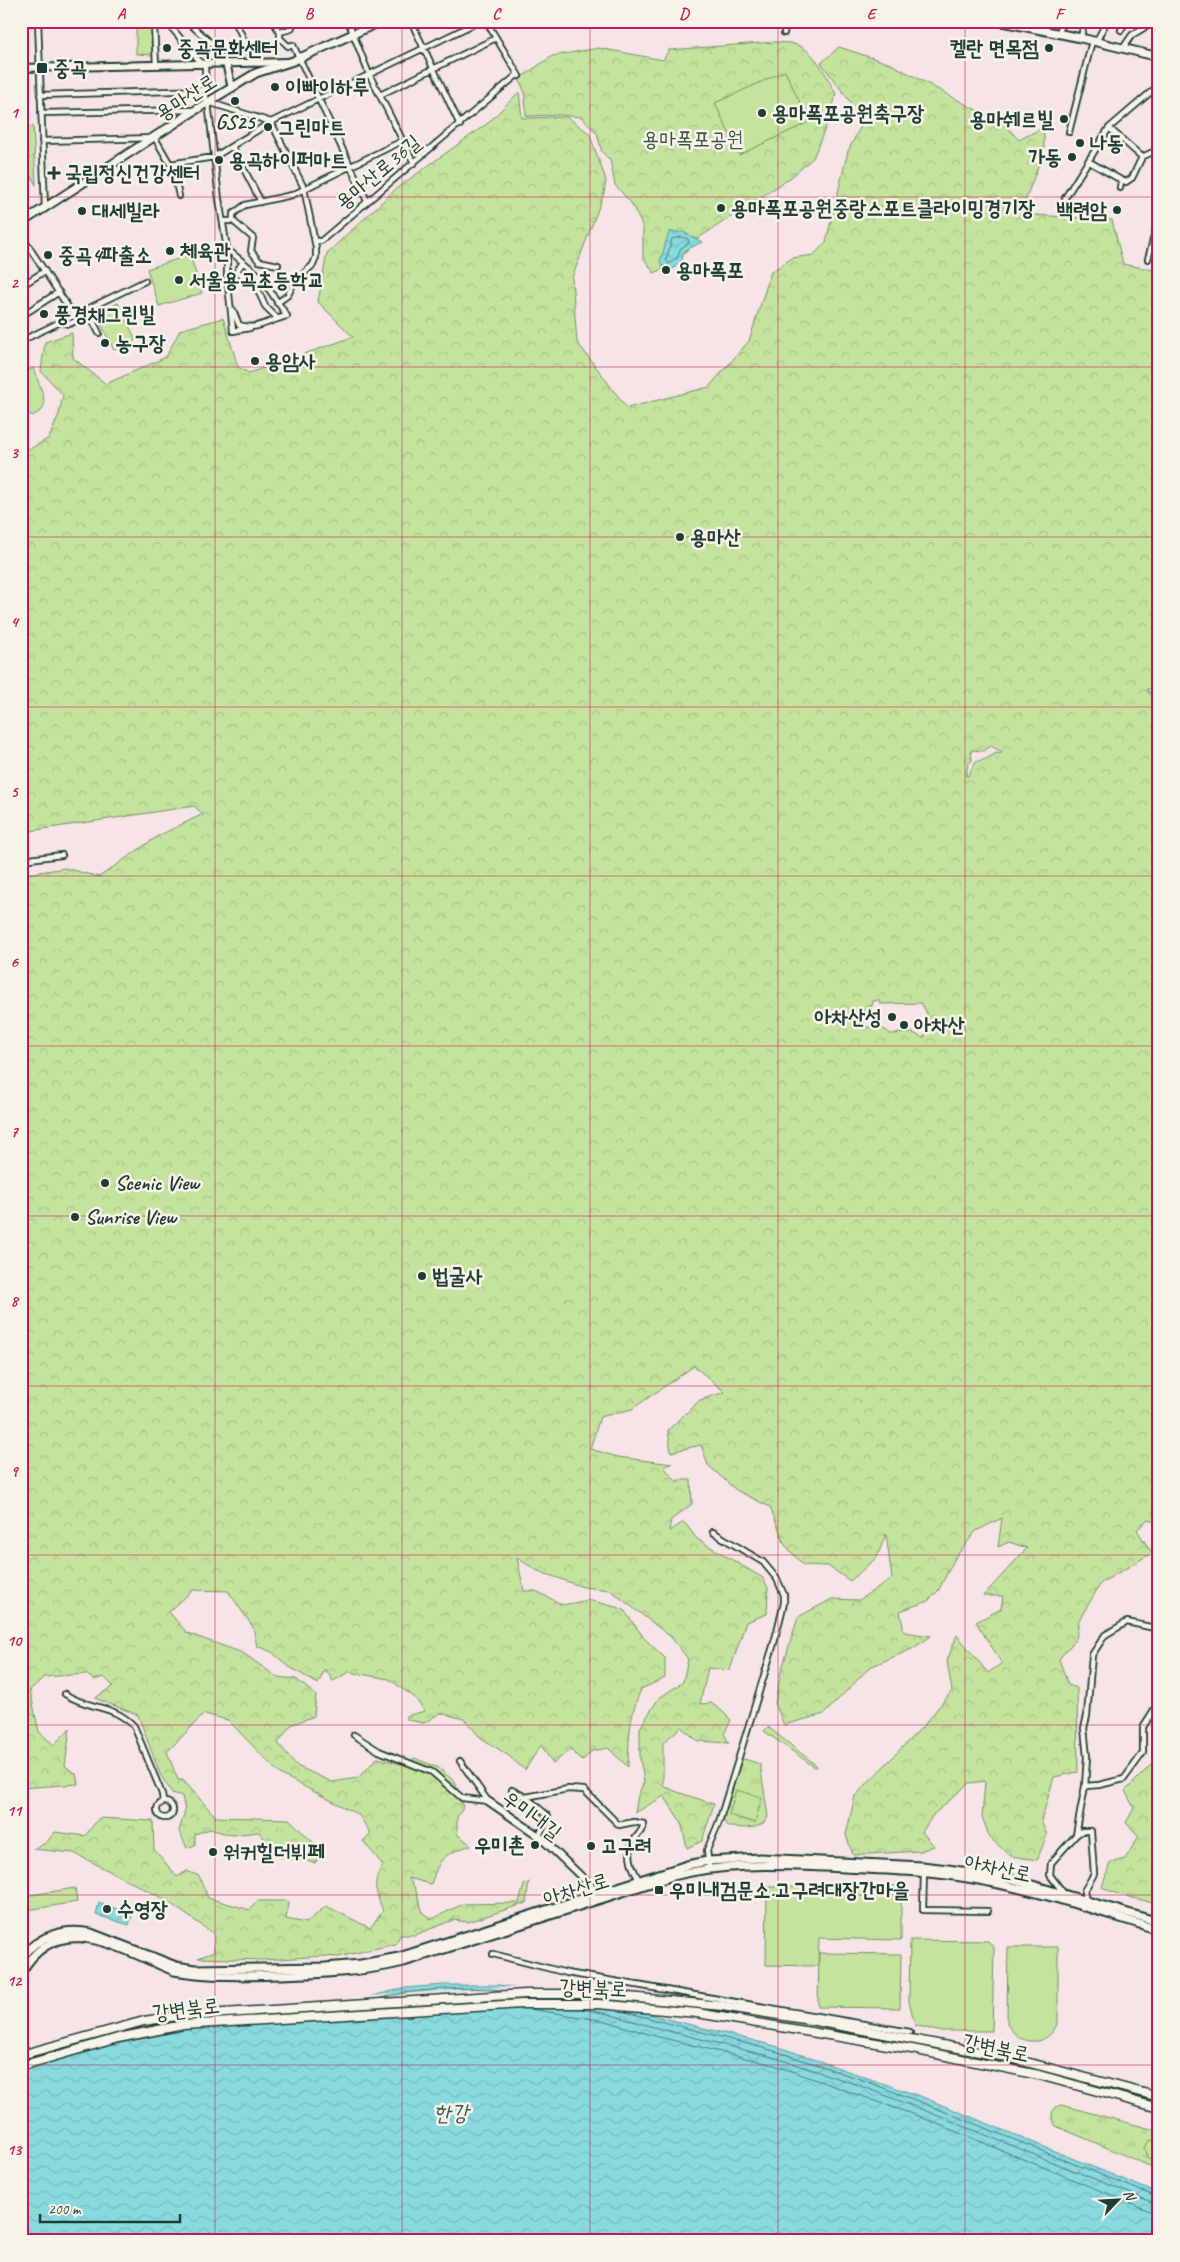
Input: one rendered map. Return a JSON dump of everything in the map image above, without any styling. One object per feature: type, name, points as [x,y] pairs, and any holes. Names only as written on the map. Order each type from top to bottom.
[{"type":"highway","name":"강변북로","points":[[21,2055],[144,2021],[177,2016],[526,1994],[597,1994],[722,2006],[910,2036],[1011,2058],[1159,2097]]},
{"type":"highway","name":"강변북로","points":[[21,2066],[146,2031],[183,2025],[522,2004],[598,2004],[697,2013],[912,2049],[1039,2075],[1159,2108]]},
{"type":"main road","name":"용마산로","points":[[21,223],[256,73],[296,60],[382,21]]},
{"type":"main road","points":[[997,21],[1081,38],[1159,57]]},
{"type":"main road","points":[[21,68],[296,60]]},
{"type":"main road","points":[[226,63],[232,88]]},
{"type":"main road","name":"우미내길","points":[[488,1801],[539,1836],[591,1886],[595,1897]]},
{"type":"main road","name":"아차산로","points":[[21,1973],[27,1962],[46,1944],[69,1936],[98,1941],[174,1971],[223,1976],[320,1974],[368,1969],[404,1962],[460,1944],[640,1881],[708,1864],[744,1862],[819,1860],[940,1868],[1012,1879],[1159,1922]]},
{"type":"main road","name":"아차산로","points":[[744,1862],[924,1872],[979,1880],[1016,1888],[1159,1930]]},
{"type":"main road","name":"아차산로","points":[[21,1957],[30,1947],[46,1937],[78,1930],[91,1933],[176,1966],[195,1969],[295,1969],[362,1964],[399,1958],[696,1867]]},
{"type":"main road","points":[[1144,1926],[1159,1935]]},
{"type":"street","points":[[156,21],[154,25],[156,65]]},
{"type":"street","points":[[166,21],[203,64],[219,199],[224,221],[233,331],[262,327],[277,318],[287,316],[260,276],[227,249]]},
{"type":"street","points":[[187,21],[212,44],[226,63]]},
{"type":"street","points":[[235,21],[254,62]]},
{"type":"street","points":[[272,21],[280,32],[280,38],[288,46],[293,45],[296,60],[318,99],[367,201]]},
{"type":"street","points":[[280,32],[291,29],[299,21]]},
{"type":"street","points":[[348,21],[352,35],[370,74],[414,163]]},
{"type":"street","points":[[411,21],[460,125]]},
{"type":"street","points":[[42,140],[155,138],[170,164],[214,157],[271,122],[480,21]]},
{"type":"street","points":[[380,95],[496,38],[486,21]]},
{"type":"street","points":[[784,33],[786,21]]},
{"type":"street","points":[[1058,34],[1064,21]]},
{"type":"street","points":[[1081,38],[1084,21]]},
{"type":"street","points":[[1069,132],[1094,41],[1107,21]]},
{"type":"street","points":[[1121,30],[1126,21]]},
{"type":"street","points":[[1123,48],[1132,35],[1155,21]]},
{"type":"street","points":[[21,23],[38,22],[45,209]]},
{"type":"street","name":"용마산로36길","points":[[316,241],[321,241],[519,76],[496,38]]},
{"type":"street","points":[[1065,198],[1109,128],[1159,86]]},
{"type":"street","points":[[40,95],[205,90]]},
{"type":"street","points":[[207,103],[271,122],[304,188],[316,241],[316,257],[313,265],[294,282],[288,295],[277,303]]},
{"type":"street","points":[[41,113],[197,110]]},
{"type":"street","points":[[1109,128],[1142,157]]},
{"type":"street","points":[[232,221],[233,214],[245,205],[292,194],[402,141]]},
{"type":"street","points":[[232,146],[261,202]]},
{"type":"street","points":[[1088,160],[1126,182],[1132,178],[1142,157],[1159,149]]},
{"type":"street","points":[[176,162],[178,177],[175,178],[179,196]]},
{"type":"street","points":[[1120,188],[1121,180]]},
{"type":"street","points":[[1148,259],[1159,217]]},
{"type":"street","points":[[224,221],[232,221],[254,238],[251,250],[259,261],[278,265]]},
{"type":"street","points":[[21,235],[74,316]]},
{"type":"street","points":[[21,253],[30,248]]},
{"type":"street","points":[[243,262],[237,271],[257,288],[265,306],[277,318]]},
{"type":"street","points":[[21,286],[45,271]]},
{"type":"street","points":[[21,341],[145,281]]},
{"type":"street","points":[[21,316],[59,292]]},
{"type":"street","points":[[232,309],[239,325],[250,328]]},
{"type":"street","points":[[61,322],[69,324],[87,316],[92,319],[99,333]]},
{"type":"street","points":[[21,860],[62,855]]},
{"type":"street","points":[[708,1864],[707,1850],[719,1822],[784,1602],[784,1595],[778,1579],[763,1562],[713,1532]]},
{"type":"street","points":[[1076,1835],[1085,1786],[1087,1757],[1084,1728],[1087,1716],[1092,1655],[1105,1635],[1127,1622],[1159,1629]]},
{"type":"street","points":[[65,1694],[77,1702],[106,1707],[134,1726],[164,1802]]},
{"type":"street","points":[[1085,1786],[1100,1786],[1124,1779],[1144,1753],[1143,1727],[1159,1702]]},
{"type":"street","name":"우미내길","points":[[354,1735],[379,1751],[432,1772],[462,1798],[488,1801]]},
{"type":"street","points":[[460,1761],[488,1801]]},
{"type":"street","points":[[526,1797],[568,1789],[584,1790],[619,1824],[634,1822],[644,1824],[642,1831],[632,1843],[631,1868],[640,1881]]},
{"type":"street","points":[[512,1790],[526,1797],[548,1816],[539,1836]]},
{"type":"street","points":[[1065,1895],[1050,1875],[1051,1863],[1076,1835],[1082,1831],[1091,1831],[1094,1874],[1084,1891],[1086,1902]]},
{"type":"street","points":[[924,1872],[923,1910],[988,1911]]},
{"type":"street","points":[[493,1954],[567,1972],[910,2036]]},
{"type":"green space","points":[[136,21],[153,21],[153,55],[136,54]]},
{"type":"green space","name":"용마폭포공원","points":[[775,42],[794,44],[808,52],[820,64],[836,94],[831,114],[813,158],[790,178],[694,241],[678,262],[654,273],[643,257],[643,227],[631,203],[615,185],[610,160],[602,152],[597,133],[581,117],[561,115],[526,116],[525,93],[519,79],[552,56],[599,48],[663,60],[669,50]]},
{"type":"green space","points":[[839,47],[891,64],[1006,126],[1019,140],[1044,127],[1044,151],[1020,214],[1112,220],[1123,264],[1159,271],[1159,687],[1147,689],[1151,695],[1159,695],[1159,1522],[1148,1519],[1137,1530],[1152,1553],[1101,1583],[1079,1620],[1076,1639],[1059,1659],[1068,1685],[1077,1688],[1078,1772],[1054,1777],[1041,1821],[1047,1835],[1037,1860],[1011,1856],[990,1838],[982,1817],[985,1781],[969,1783],[933,1815],[922,1832],[934,1846],[920,1851],[853,1855],[846,1835],[855,1796],[923,1726],[952,1691],[947,1661],[957,1635],[988,1673],[1002,1663],[976,1622],[1001,1609],[1003,1596],[983,1596],[1027,1548],[1009,1542],[998,1547],[1002,1518],[976,1531],[955,1558],[938,1591],[928,1601],[900,1611],[904,1632],[931,1636],[912,1649],[870,1667],[824,1714],[784,1725],[775,1703],[781,1672],[798,1617],[832,1599],[859,1600],[892,1578],[886,1534],[877,1557],[850,1581],[828,1566],[803,1565],[785,1545],[770,1507],[736,1490],[708,1465],[701,1445],[671,1452],[668,1430],[700,1400],[725,1392],[694,1366],[632,1409],[600,1417],[590,1449],[618,1457],[672,1464],[664,1467],[678,1483],[678,1480],[691,1480],[692,1504],[671,1520],[669,1531],[684,1522],[697,1539],[763,1578],[768,1588],[767,1614],[746,1622],[730,1670],[708,1668],[700,1704],[711,1703],[731,1720],[724,1734],[729,1743],[698,1741],[681,1727],[663,1743],[663,1786],[714,1804],[702,1841],[687,1848],[681,1822],[664,1796],[635,1813],[638,1795],[644,1782],[640,1758],[640,1728],[658,1699],[683,1682],[688,1659],[671,1637],[610,1590],[583,1587],[538,1571],[517,1558],[524,1591],[536,1591],[563,1605],[589,1600],[623,1609],[645,1639],[665,1658],[665,1678],[641,1689],[637,1699],[630,1727],[628,1767],[608,1748],[592,1751],[582,1761],[570,1749],[553,1764],[541,1745],[525,1770],[509,1756],[480,1737],[464,1719],[440,1713],[424,1723],[408,1720],[406,1716],[425,1711],[414,1697],[389,1679],[349,1672],[333,1681],[325,1669],[318,1684],[288,1666],[272,1652],[257,1646],[253,1627],[228,1591],[193,1590],[169,1612],[187,1633],[243,1653],[277,1677],[296,1679],[316,1695],[314,1716],[291,1725],[278,1743],[297,1766],[332,1782],[358,1778],[377,1758],[406,1765],[414,1758],[439,1768],[455,1782],[463,1808],[457,1817],[457,1834],[471,1845],[444,1858],[437,1867],[431,1884],[408,1878],[415,1888],[423,1913],[432,1919],[463,1904],[519,1903],[524,1885],[529,1882],[526,1903],[468,1922],[453,1920],[415,1935],[400,1935],[396,1944],[338,1957],[322,1956],[264,1960],[198,1958],[214,1952],[214,1934],[164,1899],[74,1853],[33,1849],[46,1843],[55,1832],[85,1836],[99,1818],[153,1821],[154,1849],[177,1877],[187,1871],[199,1876],[208,1898],[250,1910],[257,1901],[288,1901],[286,1919],[306,1923],[326,1906],[370,1928],[383,1911],[378,1898],[376,1882],[383,1865],[363,1841],[371,1834],[359,1815],[280,1774],[228,1720],[204,1714],[167,1752],[178,1780],[183,1780],[216,1817],[289,1819],[323,1852],[315,1863],[278,1856],[259,1832],[231,1835],[210,1829],[195,1834],[195,1845],[187,1848],[179,1831],[185,1811],[182,1796],[172,1793],[160,1774],[138,1715],[95,1698],[113,1686],[104,1677],[94,1680],[86,1674],[44,1677],[30,1690],[39,1732],[54,1745],[70,1728],[65,1766],[76,1774],[78,1784],[21,1788],[21,875],[65,868],[99,877],[158,836],[203,814],[194,806],[30,831],[21,828],[21,443],[30,449],[49,438],[59,414],[63,395],[41,371],[45,342],[72,333],[73,358],[106,384],[166,357],[180,330],[223,318],[238,367],[249,373],[353,337],[318,302],[327,253],[397,188],[488,123],[519,92],[522,118],[567,117],[589,133],[606,180],[604,193],[572,278],[577,342],[627,408],[709,387],[749,341],[771,272],[792,258],[814,255],[826,242],[848,151],[864,120],[821,63]],"holes":[[[991,746],[1002,752],[976,762],[969,775],[966,776],[968,764],[972,761],[971,750],[984,751]],[[879,1000],[880,1004],[921,1003],[929,1020],[928,1029],[923,1038],[913,1033],[890,1034],[881,1028],[863,1027],[858,1018],[859,1013],[872,1006],[873,1001]]]},
{"type":"green space","name":"용마폭포공원축구장","points":[[785,71],[809,122],[739,155],[715,103]]},
{"type":"green space","points":[[33,125],[36,185],[25,165],[29,161],[29,157],[21,132]]},
{"type":"green space","points":[[190,255],[202,293],[159,306],[147,269]]},
{"type":"green space","points":[[118,303],[136,340],[114,350],[96,314]]},
{"type":"green space","points":[[33,368],[43,396],[44,406],[42,410],[32,416],[30,414],[21,419],[21,375]]},
{"type":"green space","points":[[1159,1718],[1159,1905],[1115,1893],[1102,1887],[1110,1863],[1125,1859],[1139,1836],[1126,1823],[1134,1808],[1125,1791],[1156,1760],[1154,1722]]},
{"type":"green space","points":[[768,1727],[817,1766],[816,1768],[764,1731]]},
{"type":"green space","points":[[744,1759],[760,1764],[768,1817],[765,1822],[756,1827],[728,1827],[723,1820],[739,1763]]},
{"type":"green space","points":[[736,1790],[762,1797],[755,1823],[729,1815]]},
{"type":"green space","points":[[819,1884],[901,1886],[901,1940],[819,1938],[818,1966],[766,1965],[767,1887],[819,1887]]},
{"type":"green space","points":[[75,1888],[77,1902],[27,1910],[25,1896]]},
{"type":"green space","points":[[910,1940],[988,1941],[994,1948],[992,2031],[937,2031],[915,2025],[909,2001]]},
{"type":"green space","points":[[1008,1947],[1058,1947],[1058,2022],[1048,2036],[1041,2040],[1033,2041],[1019,2037],[1007,2023]]},
{"type":"green space","points":[[819,1953],[901,1954],[900,2008],[818,2007]]},
{"type":"green space","points":[[1061,2105],[1159,2131],[1159,2170],[1056,2126],[1052,2114],[1057,2106]]},
{"type":"green space","points":[[1159,2139],[1159,2164],[1147,2157],[1144,2148],[1149,2141]]},
{"type":"water","points":[[669,232],[683,232],[702,242],[684,251],[682,260],[673,269],[666,270],[660,262]]},
{"type":"water","name":"수영장","points":[[99,1902],[132,1915],[129,1925],[96,1915]]},
{"type":"water","name":"한강","points":[[442,1985],[499,1985],[610,2002],[660,2017],[779,2047],[925,2098],[1159,2194],[1159,2241],[21,2241],[21,2049],[359,1999],[405,1988]]},
{"type":"pier","points":[[520,1986],[610,2000],[657,2014],[599,2008],[528,2007],[187,2029],[154,2033],[21,2070],[21,2047],[103,2025],[184,2008]]},
{"type":"place","name":"중곡문화센터","points":[[167,48]]},
{"type":"place","name":"켈란 면목점","points":[[1049,48]]},
{"type":"place","name":"중곡","points":[[42,68]]},
{"type":"place","name":"이빠이하루","points":[[275,87]]},
{"type":"place","name":"GS25","points":[[235,101]]},
{"type":"place","name":"용마폭포공원축구장","points":[[762,113]]},
{"type":"place","name":"용마쉐르빌","points":[[1064,119]]},
{"type":"place","name":"그린마트","points":[[268,127]]},
{"type":"place","name":"나동","points":[[1080,143]]},
{"type":"place","name":"가동","points":[[1072,157]]},
{"type":"place","name":"용곡하이퍼마트","points":[[219,160]]},
{"type":"place","name":"국립정신건강센터","points":[[54,173]]},
{"type":"place","name":"용마폭포공원중랑스포트클라이밍경기장","points":[[721,208]]},
{"type":"place","name":"백련암","points":[[1117,210]]},
{"type":"place","name":"대세빌라","points":[[82,211]]},
{"type":"place","name":"체육관","points":[[170,251]]},
{"type":"place","name":"중곡4파출소","points":[[48,255]]},
{"type":"place","name":"용마폭포","points":[[666,270]]},
{"type":"place","name":"서울용곡초등학교","points":[[179,280]]},
{"type":"place","name":"풍경채그린빌","points":[[44,314]]},
{"type":"place","name":"농구장","points":[[105,343]]},
{"type":"place","name":"용암사","points":[[255,361]]},
{"type":"place","name":"용마산","points":[[680,537]]},
{"type":"place","name":"아차산성","points":[[892,1017]]},
{"type":"place","name":"아차산","points":[[904,1025]]},
{"type":"place","name":"Scenic View","points":[[105,1183]]},
{"type":"place","name":"Sunrise View","points":[[75,1217]]},
{"type":"place","name":"법굴사","points":[[422,1276]]},
{"type":"place","name":"우미촌","points":[[535,1845]]},
{"type":"place","name":"고구려","points":[[591,1846]]},
{"type":"place","name":"워커힐더뷔페","points":[[213,1852]]},
{"type":"place","name":"우미내검문소.고구려대장간마을","points":[[659,1890]]},
{"type":"place","name":"수영장","points":[[107,1909]]}]
